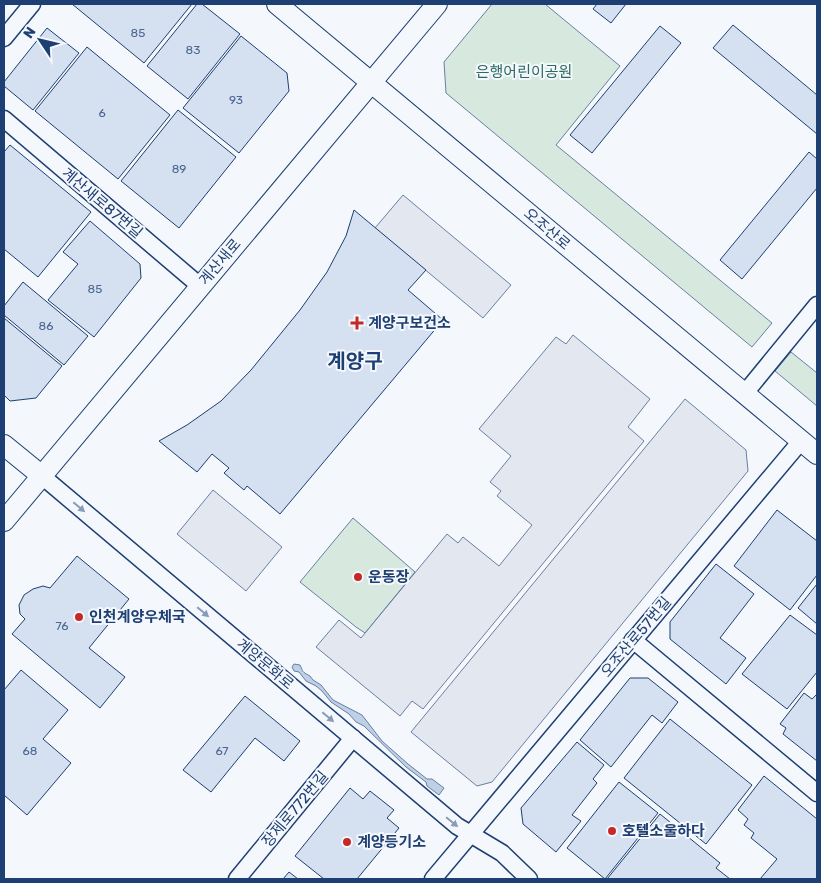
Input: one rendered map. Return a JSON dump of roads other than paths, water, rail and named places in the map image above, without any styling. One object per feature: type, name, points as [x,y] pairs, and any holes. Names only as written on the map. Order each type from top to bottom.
[{"type":"street","points":[[4,38],[32,4]]},
{"type":"street","name":"오조산로","points":[[277,4],[817,454]]},
{"type":"street","name":"계산새로","points":[[4,521],[437,4]]},
{"type":"street","name":"계산새로87번길","points":[[4,119],[200,286]]},
{"type":"street","points":[[745,393],[817,305]]},
{"type":"street","name":"오조산로57번길","points":[[433,879],[801,441]]},
{"type":"street","name":"계양문화로","points":[[4,445],[457,826],[502,853],[529,879]]},
{"type":"street","points":[[634,640],[817,793]]},
{"type":"street","name":"장제로772번길","points":[[237,879],[353,738]]},
{"type":"water","points":[[294,664],[300,665],[303,672],[321,685],[333,700],[362,715],[382,741],[408,764],[427,779],[432,779],[444,788],[439,795],[427,786],[426,782],[406,767],[364,726],[331,702],[322,691],[306,681],[299,672],[294,671],[292,667]]},
{"type":"place","name":"계양구보건소","points":[[357,323]]},
{"type":"place","name":"운동장","points":[[358,577]]},
{"type":"place","name":"인천계양우체국","points":[[79,617]]},
{"type":"place","name":"호텔소울하다","points":[[612,831]]},
{"type":"place","name":"계양등기소","points":[[347,842]]},
{"type":"district","name":"계양구","points":[[355,361]]},
{"type":"park label","name":"은행어린이공원","points":[[524,72]]}]
